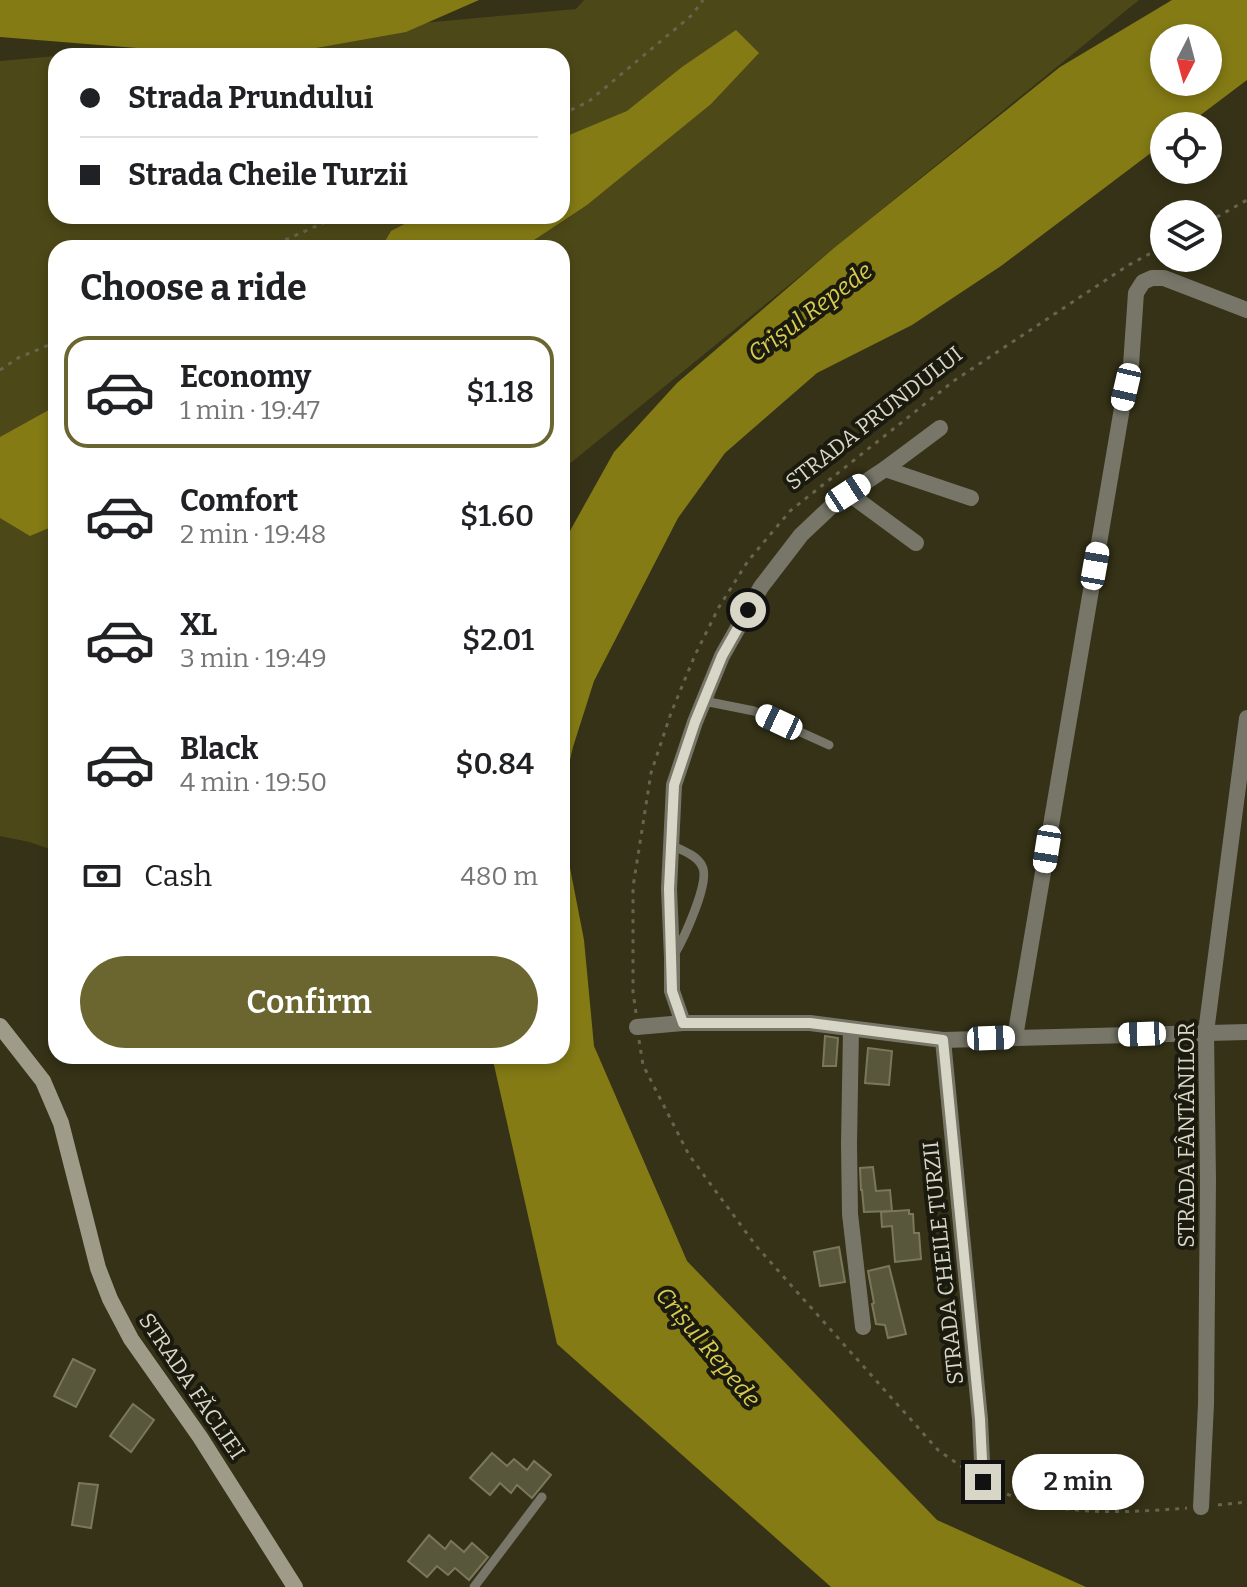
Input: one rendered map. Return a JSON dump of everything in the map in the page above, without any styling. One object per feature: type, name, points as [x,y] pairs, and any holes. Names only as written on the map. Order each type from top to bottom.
[{"type":"street","points":[[1015,1037],[1131,365],[1136,293],[1143,282],[1164,278],[1247,310]]},
{"type":"street","name":"STRADA PRUNDULUI","points":[[683,1023],[672,991],[669,889],[674,785],[722,656],[761,587],[801,535],[837,501],[940,428]]},
{"type":"street","points":[[885,469],[971,498]]},
{"type":"street","points":[[848,493],[916,543]]},
{"type":"street","name":"STRADA FÂNTÂNILOR","points":[[1201,1507],[1207,1389],[1206,1032],[1247,718]]},
{"type":"street","points":[[637,1027],[683,1023],[810,1023],[943,1040],[1247,1032]]},
{"type":"street","name":"STRADA FĂCLIEI","points":[[0,1026],[43,1081],[61,1123],[98,1268],[131,1339],[200,1437],[295,1587]]},
{"type":"street","points":[[851,1029],[850,1214],[863,1327]]},
{"type":"street","name":"STRADA CHEILE TURZII","points":[[943,1040],[980,1419],[983,1482]]},
{"type":"lane","points":[[704,701],[754,711],[829,745]]},
{"type":"lane","points":[[671,845],[701,863],[706,875],[684,938],[672,958]]},
{"type":"lane","points":[[474,1587],[542,1497]]},
{"type":"path","points":[[570,110],[588,102],[692,15],[703,0]]},
{"type":"path","points":[[1222,214],[1247,200]]},
{"type":"path","points":[[285,240],[321,224]]},
{"type":"path","name":"STRADA PRUNDULUI","points":[[637,1027],[633,992],[633,887],[651,773],[695,655],[719,607],[748,561],[790,511],[955,380],[1150,254]]},
{"type":"path","points":[[0,370],[18,358],[48,345]]},
{"type":"path","points":[[1201,1507],[1247,1502]]},
{"type":"shaded area","points":[[584,0],[1139,0],[570,463],[570,240],[48,240],[48,848],[0,836],[0,61],[48,57],[48,224],[570,224],[570,48],[146,48],[576,9]]},
{"type":"water","points":[[0,0],[479,0],[406,32],[316,48],[137,48],[0,37]]},
{"type":"water","name":"Crișul Repede","points":[[1172,0],[1247,0],[1247,80],[1205,112],[1150,112],[1150,154],[1001,266],[912,325],[817,373],[725,453],[678,518],[594,681],[570,760],[570,531],[614,452],[677,383],[834,248],[1060,67]]},
{"type":"water","points":[[736,30],[759,53],[711,104],[570,216],[570,135],[627,111],[682,67]]},
{"type":"water","points":[[405,224],[558,224],[534,240],[386,240],[391,231]]},
{"type":"water","points":[[48,410],[48,528],[30,536],[0,518],[0,437]]},
{"type":"water","name":"Crișul Repede","points":[[570,868],[584,940],[594,1046],[687,1261],[937,1520],[1086,1587],[831,1587],[557,1344],[494,1064],[570,1064]]},
{"type":"building","points":[[825,1036],[838,1038],[836,1066],[823,1066]]},
{"type":"building","points":[[868,1048],[892,1051],[889,1085],[865,1083]]},
{"type":"building","points":[[873,1167],[876,1191],[890,1190],[892,1211],[864,1212],[860,1168]]},
{"type":"building","points":[[909,1210],[909,1214],[913,1214],[914,1233],[919,1233],[921,1259],[895,1262],[892,1226],[882,1227],[881,1212]]},
{"type":"building","points":[[839,1247],[845,1282],[820,1286],[814,1252]]},
{"type":"building","points":[[889,1266],[906,1334],[888,1338],[885,1325],[876,1324],[868,1271]]},
{"type":"building","points":[[73,1359],[95,1370],[76,1407],[54,1396]]},
{"type":"building","points":[[133,1404],[154,1420],[131,1452],[110,1436]]},
{"type":"building","points":[[492,1453],[507,1466],[514,1459],[527,1470],[534,1461],[551,1475],[532,1498],[517,1485],[511,1493],[500,1483],[490,1495],[470,1478]]},
{"type":"building","points":[[79,1483],[98,1485],[91,1528],[72,1525]]},
{"type":"building","points":[[429,1535],[445,1549],[451,1541],[464,1552],[472,1543],[488,1557],[469,1580],[455,1568],[448,1575],[437,1566],[427,1577],[408,1561]]},
{"type":"route","points":[[748,610],[722,656],[674,785],[669,889],[672,991],[683,1023],[810,1023],[943,1040],[980,1419],[983,1482]]}]
